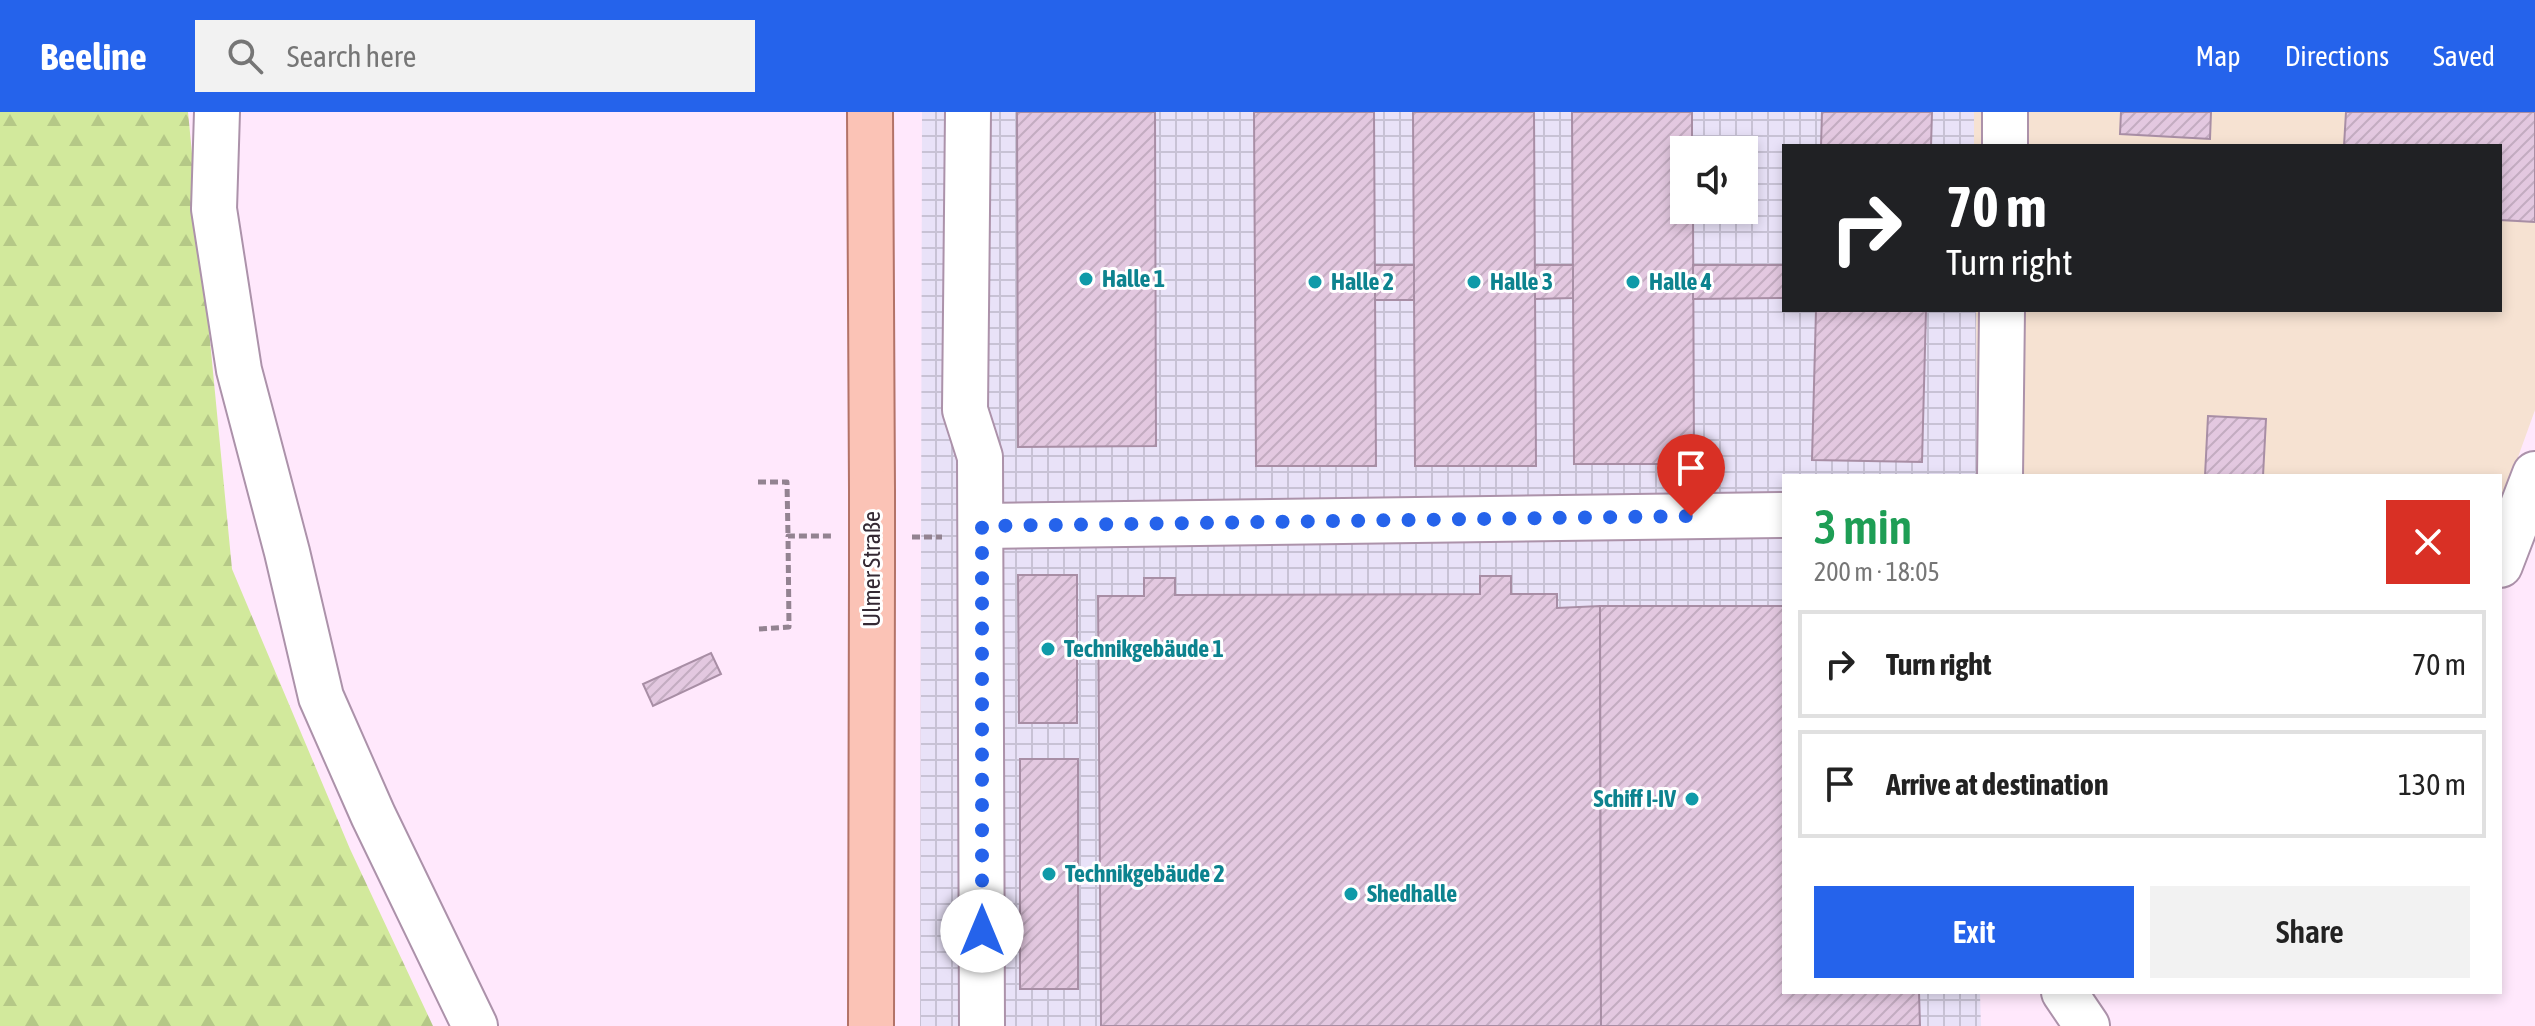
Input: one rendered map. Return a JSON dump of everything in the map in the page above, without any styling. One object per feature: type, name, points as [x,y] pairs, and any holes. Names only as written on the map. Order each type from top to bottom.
[{"type":"main road","name":"Ulmer Straße","points":[[870,112],[871,1026]]},
{"type":"street","points":[[217,112],[214,209],[239,370],[321,697],[373,815],[475,1026]]},
{"type":"street","points":[[968,112],[965,410],[980,457],[982,526],[982,1026]]},
{"type":"street","points":[[2005,112],[2005,144]]},
{"type":"street","points":[[2000,474],[2002,312]]},
{"type":"street","points":[[2502,560],[2535,474]]},
{"type":"street","points":[[982,526],[1782,515]]},
{"type":"street","points":[[2061,994],[2062,1026]]},
{"type":"street","points":[[2063,994],[2087,1026]]},
{"type":"path","points":[[758,482],[787,482],[788,536]]},
{"type":"shaded area","points":[[922,112],[1974,112],[1974,144],[1782,144],[1782,312],[1976,312],[1977,474],[1782,474],[1782,994],[1980,994],[1981,1026],[920,1026]]},
{"type":"shaded area","points":[[1974,112],[2535,112],[2535,410],[2502,501],[2502,474],[1977,474],[1976,312],[2502,312],[2502,144],[1974,144]]},
{"type":"green space","points":[[0,112],[188,112],[232,569],[350,849],[433,1026],[0,1026]]},
{"type":"building","name":"Halle 1","points":[[1017,112],[1155,112],[1156,446],[1018,447]]},
{"type":"building","name":"Halle 2","points":[[1254,112],[1374,112],[1376,466],[1256,466]]},
{"type":"building","name":"Halle 3","points":[[1413,112],[1534,112],[1536,466],[1415,466]]},
{"type":"building","name":"Halle 4","points":[[1572,112],[1692,112],[1692,136],[1670,136],[1670,224],[1693,224],[1694,464],[1574,464]]},
{"type":"building","points":[[1822,112],[1932,112],[1931,144],[1821,144]]},
{"type":"building","points":[[2121,112],[2211,112],[2210,139],[2120,134]]},
{"type":"building","points":[[2346,112],[2535,112],[2535,222],[2502,220],[2502,144],[2344,144]]},
{"type":"building","points":[[1375,265],[1414,265],[1414,300],[1375,300]]},
{"type":"building","points":[[1535,265],[1573,265],[1573,298],[1535,299]]},
{"type":"building","points":[[1693,265],[1782,265],[1782,298],[1693,299]]},
{"type":"building","points":[[1816,312],[1926,312],[1922,462],[1812,460]]},
{"type":"building","points":[[2208,416],[2266,419],[2263,474],[2205,474]]},
{"type":"building","name":"Technikgebäude 1","points":[[1018,575],[1077,575],[1077,723],[1019,723]]},
{"type":"building","name":"Shedhalle","points":[[1480,576],[1511,576],[1511,594],[1557,594],[1557,608],[1600,606],[1601,1026],[1101,1026],[1098,596],[1144,596],[1144,578],[1175,578],[1175,595],[1480,594]]},
{"type":"building","name":"Schiff I-IV","points":[[1600,606],[1782,606],[1782,994],[1919,994],[1920,1026],[1601,1026]]},
{"type":"building","points":[[711,653],[721,674],[653,706],[643,684]]},
{"type":"building","name":"Technikgebäude 2","points":[[1020,759],[1078,759],[1078,989],[1020,989]]},
{"type":"place","name":"Halle 1","points":[[1086,279]]},
{"type":"place","name":"Halle 2","points":[[1315,282]]},
{"type":"place","name":"Halle 3","points":[[1474,282]]},
{"type":"place","name":"Halle 4","points":[[1633,282]]},
{"type":"place","name":"Technikgebäude 1","points":[[1048,649]]},
{"type":"place","name":"Schiff I-IV","points":[[1692,799]]},
{"type":"place","name":"Technikgebäude 2","points":[[1049,874]]},
{"type":"place","name":"Shedhalle","points":[[1351,894]]},
{"type":"route","points":[[982,931],[982,526],[1691,516]]}]
